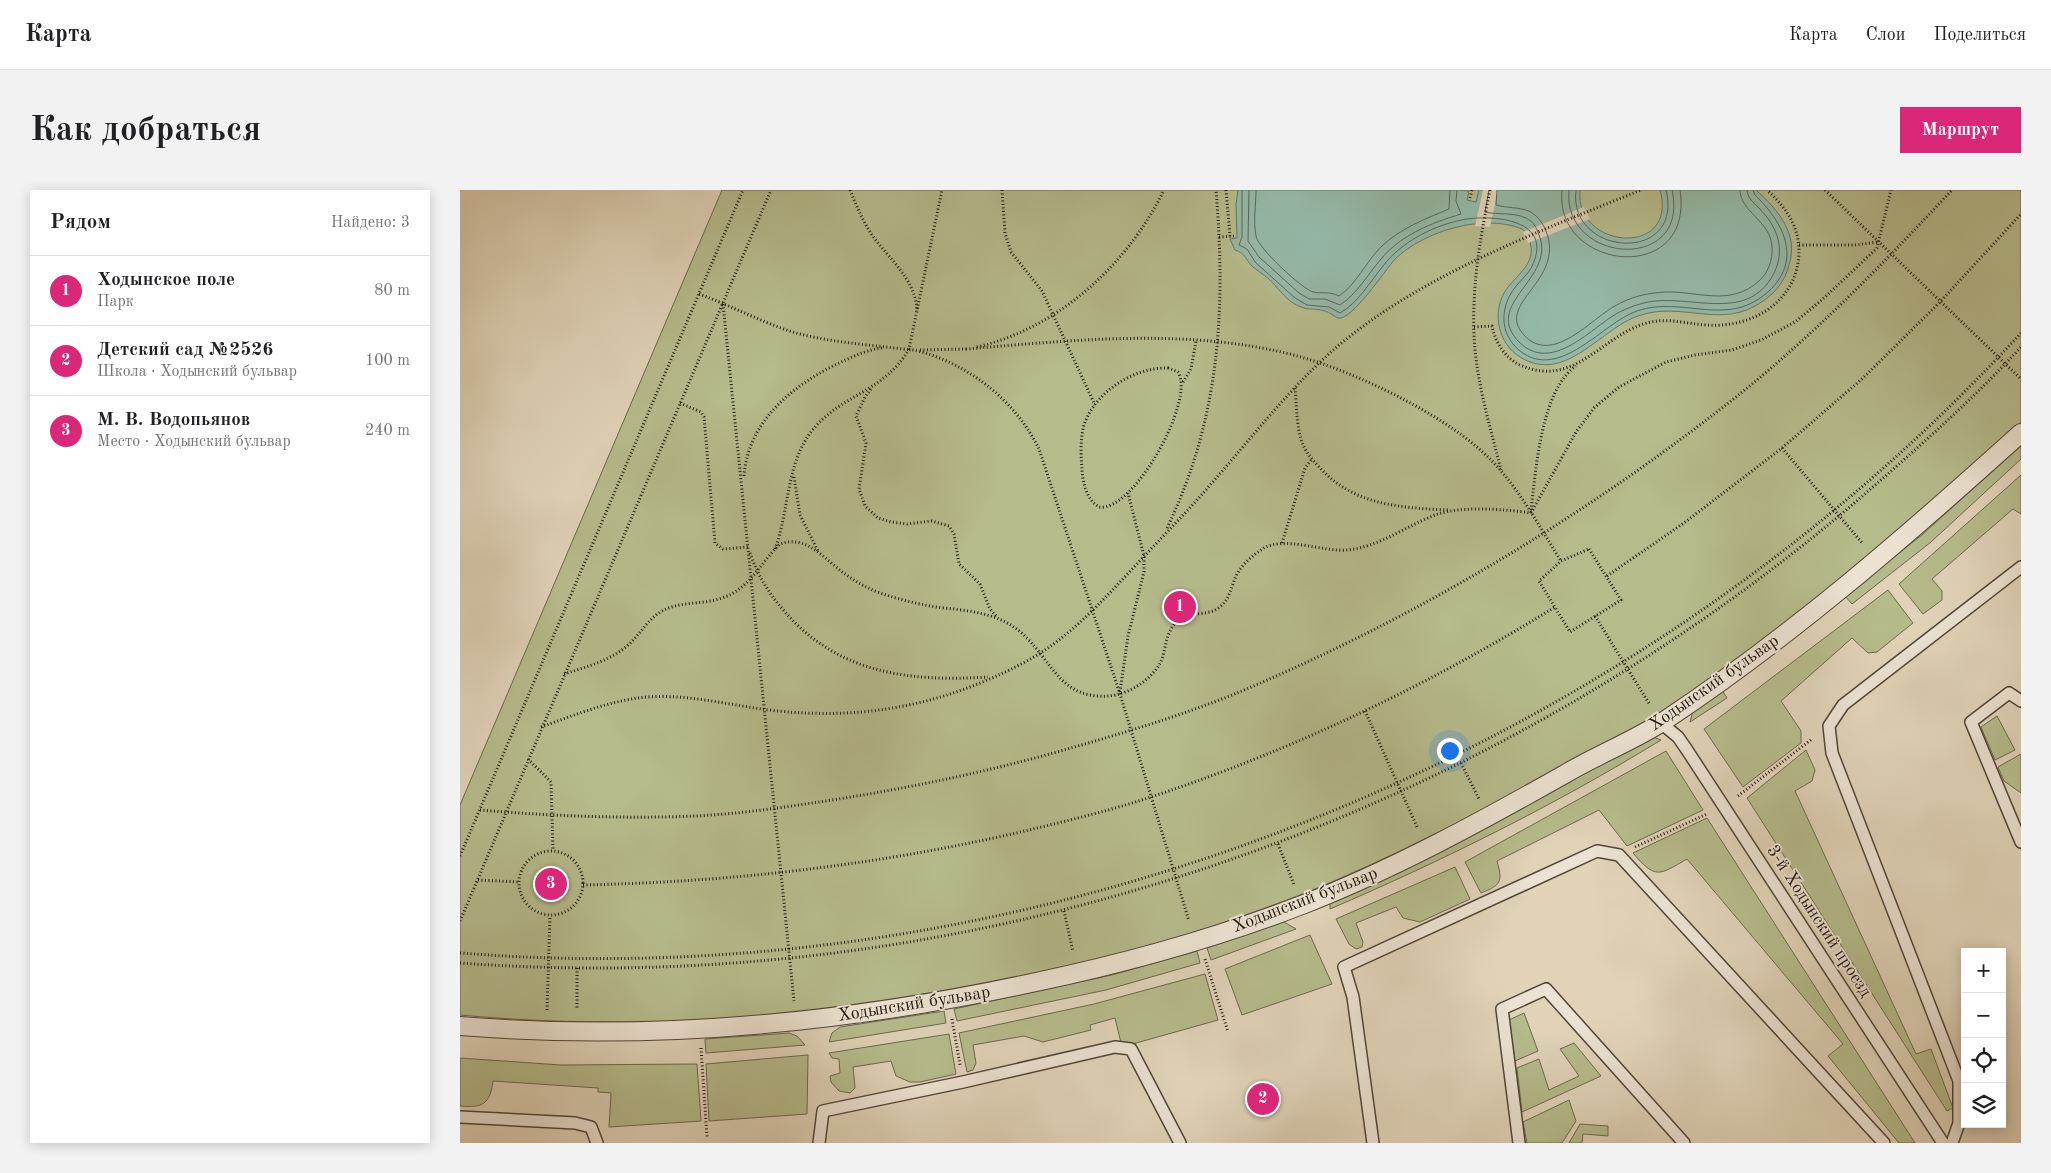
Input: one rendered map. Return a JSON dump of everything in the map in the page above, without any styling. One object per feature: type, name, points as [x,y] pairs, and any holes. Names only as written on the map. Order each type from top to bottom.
[{"type":"street","name":"Ходынский бульвар","points":[[460,1026],[577,1032],[700,1030],[797,1022],[948,1000],[1078,973],[1197,940],[1301,905],[1428,850],[1661,723],[1771,644],[1876,560],[2021,432]]},
{"type":"lane","points":[[1952,1143],[1959,1123],[1959,1080],[1832,752],[1829,726],[1843,705],[2021,567]]},
{"type":"lane","points":[[2021,701],[2009,693],[1971,722],[2021,842]]},
{"type":"lane","name":"3-й Ходынский проезд","points":[[1661,723],[1678,737],[1943,1143]]},
{"type":"lane","points":[[1373,1143],[1352,997],[1344,967],[1597,851],[1619,855],[1884,1143]]},
{"type":"lane","points":[[1519,1143],[1502,1009],[1546,989],[1684,1143]]},
{"type":"lane","points":[[820,1143],[822,1111],[963,1082],[1115,1047],[1131,1049],[1180,1143]]},
{"type":"lane","points":[[460,1117],[575,1123],[591,1127],[597,1143]]},
{"type":"path","points":[[460,856],[744,190]]},
{"type":"path","points":[[460,921],[771,190]]},
{"type":"path","points":[[850,190],[871,233],[907,281],[915,298],[917,317]]},
{"type":"path","points":[[564,674],[616,654],[634,640],[648,622],[664,611],[680,605],[724,598],[751,580],[757,573],[774,550],[794,468],[802,445],[817,426],[840,406],[873,387],[894,372],[909,350],[942,190]]},
{"type":"path","points":[[1002,190],[1005,233],[1011,252],[1042,291],[1095,404]]},
{"type":"path","points":[[966,350],[1011,336],[1037,325],[1091,286],[1116,262],[1139,233],[1164,190]]},
{"type":"path","points":[[1165,533],[1184,492],[1204,432],[1213,391],[1221,285],[1216,190]]},
{"type":"path","points":[[1226,190],[1230,236]]},
{"type":"path","points":[[1470,198],[1472,190]]},
{"type":"path","points":[[1490,190],[1477,260],[1474,327],[1475,348],[1485,410],[1502,472]]},
{"type":"path","points":[[541,727],[596,709],[644,698],[684,698],[765,710],[818,714],[882,711],[942,697],[991,677],[1040,653],[1066,635],[1093,612],[1208,488],[1295,387],[1320,362],[1354,334],[1390,309],[1477,260],[1522,239],[1641,190]]},
{"type":"path","points":[[1531,513],[1543,435],[1551,406],[1562,381],[1579,364],[1621,335],[1648,322],[1671,320],[1718,326],[1742,322],[1759,316],[1780,300],[1789,289],[1797,270],[1799,245],[1790,216],[1767,190]]},
{"type":"path","points":[[1825,190],[2021,378]]},
{"type":"path","points":[[1531,513],[1576,432],[1609,394],[1635,377],[1666,362],[1739,348],[1780,332],[1802,317],[1873,253],[1879,242],[1891,190]]},
{"type":"path","points":[[480,810],[553,816],[699,816],[776,808],[880,793],[978,773],[1131,730],[1235,694],[1336,648],[1440,594],[1544,534],[1643,467],[1738,395],[1815,329],[1892,254],[1952,190]]},
{"type":"path","points":[[1607,576],[1684,523],[1782,448],[1862,379],[1940,302],[2021,214]]},
{"type":"path","points":[[1219,237],[1235,236]]},
{"type":"path","points":[[1799,245],[1855,245],[1879,242]]},
{"type":"path","points":[[699,294],[770,323],[809,336],[842,343],[936,351],[1066,342],[1147,339],[1196,341],[1265,349],[1320,362],[1383,389],[1426,412],[1476,447],[1502,472],[1531,513],[1561,561]]},
{"type":"path","points":[[723,303],[797,1022]]},
{"type":"path","points":[[1474,327],[1492,326],[1501,349],[1522,366],[1547,371],[1579,364]]},
{"type":"path","points":[[460,953],[548,958],[695,957],[789,950],[955,925],[1061,902],[1173,870],[1275,834],[1399,782],[1511,726],[1623,661],[1732,589],[1834,509],[1917,437],[2021,333]]},
{"type":"path","points":[[1182,382],[1191,369],[1196,341]]},
{"type":"path","points":[[460,963],[548,968],[696,966],[790,959],[902,944],[1064,911],[1176,879],[1278,844],[1403,791],[1461,763],[1628,670],[1737,596],[1840,516],[1923,444],[2006,364],[2021,347]]},
{"type":"path","points":[[743,490],[745,464],[750,447],[768,416],[781,401],[802,384],[846,360],[878,348],[894,348]]},
{"type":"path","points":[[909,350],[935,357],[981,381],[1002,398],[1027,427],[1049,474],[1120,694],[1173,870],[1228,1032]]},
{"type":"path","points":[[1162,368],[1173,370],[1178,372],[1182,382],[1181,397],[1166,435],[1154,458],[1128,492],[1117,503],[1103,508],[1092,502],[1082,474],[1084,425],[1095,404],[1108,391],[1124,380],[1148,370],[1162,368]]},
{"type":"path","points":[[873,387],[865,397],[856,416],[867,447],[859,483],[863,502],[874,516],[887,522],[907,524],[937,521],[949,526],[954,534],[959,564],[980,584],[990,609],[998,617],[1017,628],[1040,653],[1055,674],[1077,691],[1092,696],[1120,694],[1140,684],[1156,670],[1163,656],[1168,635],[1179,619],[1189,614],[1210,612],[1220,607],[1229,596],[1235,578],[1247,561],[1269,546],[1282,543],[1328,550],[1349,550],[1390,537],[1437,515],[1457,511]]},
{"type":"path","points":[[1295,387],[1301,438],[1312,459],[1340,486],[1367,500],[1405,507],[1457,511],[1531,513]]},
{"type":"path","points":[[680,403],[701,412],[704,417],[715,543],[723,549],[748,547]]},
{"type":"path","points":[[1782,448],[1876,560]]},
{"type":"path","points":[[1282,543],[1305,468],[1312,459]]},
{"type":"path","points":[[794,468],[794,488],[800,515],[806,531],[820,554]]},
{"type":"path","points":[[1120,694],[1130,629],[1144,572],[1144,556],[1128,492]]},
{"type":"path","points":[[774,550],[788,542],[796,542],[812,548],[850,578],[889,596],[998,617]]},
{"type":"path","points":[[748,547],[757,573],[772,597],[806,634],[841,656],[885,672],[918,678],[954,680],[991,677]]},
{"type":"path","points":[[1589,549],[1607,576],[1621,600],[1570,632],[1539,581],[1561,561],[1589,549]]},
{"type":"path","points":[[583,884],[700,881],[782,874],[890,858],[988,839],[1057,823],[1150,797],[1260,756],[1364,711],[1463,663],[1555,607]]},
{"type":"path","points":[[1595,616],[1661,723]]},
{"type":"path","points":[[1364,711],[1399,782],[1428,850]]},
{"type":"path","points":[[1619,855],[1724,806],[1829,726]]},
{"type":"path","points":[[528,759],[551,782],[553,851]]},
{"type":"path","points":[[1461,763],[1488,818]]},
{"type":"path","points":[[1278,844],[1301,905]]},
{"type":"path","points":[[553,851],[563,853],[572,859],[579,868],[583,884],[579,900],[571,909],[561,914],[550,916],[539,914],[530,908],[523,899],[519,882],[523,866],[531,858],[541,852],[553,851]]},
{"type":"path","points":[[478,880],[519,882]]},
{"type":"path","points":[[1064,911],[1078,973]]},
{"type":"path","points":[[546,1031],[550,916]]},
{"type":"path","points":[[577,968],[577,1032]]},
{"type":"path","points":[[948,1000],[963,1082]]},
{"type":"path","points":[[700,1030],[707,1137]]},
{"type":"shaded area","points":[[722,190],[2021,190],[2021,422],[1874,560],[1674,709],[1626,736],[1428,837],[1310,891],[1210,927],[1106,957],[1000,982],[892,1001],[783,1014],[674,1021],[566,1021],[460,1015],[460,805]]},
{"type":"shaded area","points":[[2021,445],[2021,459],[1931,542],[1852,604],[1845,596],[1923,534]]},
{"type":"shaded area","points":[[2021,475],[2021,514],[2013,509],[1932,579],[1942,591],[1942,600],[1923,614],[1899,584]]},
{"type":"shaded area","points":[[1888,590],[1913,623],[1877,652],[1868,653],[1852,638],[1781,701],[1801,731],[1801,743],[1743,787],[1704,729]]},
{"type":"shaded area","points":[[1721,689],[1727,698],[1690,722],[1693,711]]},
{"type":"shaded area","points":[[1997,716],[2015,750],[1995,760],[1981,727]]},
{"type":"shaded area","points":[[1653,737],[1661,740],[1540,809],[1415,871],[1330,909],[1330,903]]},
{"type":"shaded area","points":[[1806,750],[1815,770],[1812,781],[1795,791],[1916,1054],[1931,1049],[1953,1108],[1947,1111],[1747,798]]},
{"type":"shaded area","points":[[1666,751],[1703,810],[1627,846],[1599,810],[1497,861],[1500,874],[1499,882],[1493,888],[1481,893],[1465,862]]},
{"type":"shaded area","points":[[2021,754],[2021,793],[2004,781],[1998,767]]},
{"type":"shaded area","points":[[1707,818],[1915,1143],[1899,1143],[1828,1056],[1843,1044],[1687,859],[1670,869],[1658,872],[1647,868],[1633,853]]},
{"type":"shaded area","points":[[1455,867],[1470,899],[1420,922],[1403,918],[1396,907],[1356,923],[1363,942],[1362,947],[1356,949],[1349,944],[1336,919]]},
{"type":"shaded area","points":[[1284,922],[1296,929],[1211,960],[1207,948]]},
{"type":"shaded area","points":[[1310,935],[1332,984],[1242,1015],[1225,969]]},
{"type":"shaded area","points":[[1197,951],[1200,963],[1106,990],[957,1021],[954,1009],[1112,975]]},
{"type":"shaded area","points":[[1205,974],[1218,1020],[1122,1047],[1115,1018],[1090,1025],[1091,1030],[1043,1042],[1024,1036],[973,1045],[976,1063],[973,1070],[967,1072],[959,1033],[1094,1004]]},
{"type":"shaded area","points":[[944,1011],[946,1023],[829,1042],[832,1033],[840,1027]]},
{"type":"shaded area","points":[[1524,1013],[1538,1051],[1515,1061],[1509,1020]]},
{"type":"shaded area","points":[[789,1033],[797,1036],[805,1045],[706,1053],[705,1039]]},
{"type":"shaded area","points":[[949,1034],[956,1074],[920,1082],[910,1082],[896,1076],[891,1061],[853,1067],[855,1088],[850,1093],[839,1091],[831,1082],[830,1076],[840,1073],[839,1059],[832,1058],[829,1053]]},
{"type":"shaded area","points":[[1574,1043],[1601,1076],[1522,1112],[1517,1068],[1539,1059],[1549,1090],[1579,1076],[1560,1049]]},
{"type":"shaded area","points":[[808,1055],[807,1114],[709,1121],[706,1064]]},
{"type":"shaded area","points":[[460,1058],[561,1065],[697,1064],[701,1121],[609,1127],[611,1093],[598,1092],[598,1088],[493,1081],[490,1095],[484,1103],[474,1106],[460,1106]]},
{"type":"shaded area","points":[[1569,1100],[1576,1121],[1562,1143],[1527,1143],[1523,1122]]},
{"type":"shaded area","points":[[1580,1124],[1608,1126],[1608,1136],[1583,1134],[1582,1143],[1569,1143]]},
{"type":"water","points":[[1238,190],[1459,190],[1469,191],[1467,200],[1476,202],[1479,190],[1580,190],[1582,210],[1593,225],[1608,234],[1625,238],[1641,236],[1655,227],[1662,212],[1660,190],[1756,190],[1785,223],[1791,243],[1791,254],[1785,276],[1776,290],[1768,298],[1748,310],[1717,315],[1670,311],[1638,316],[1567,360],[1552,364],[1536,364],[1520,357],[1507,345],[1498,319],[1498,310],[1504,293],[1523,270],[1530,257],[1530,242],[1522,229],[1490,223],[1473,224],[1438,233],[1422,240],[1395,259],[1368,294],[1351,312],[1344,317],[1338,318],[1327,312],[1298,306],[1293,303],[1269,279],[1251,265],[1243,254],[1235,250],[1230,239],[1237,238],[1236,204]]},
{"type":"pier","points":[[1483,190],[1498,190],[1490,227],[1475,226]]},
{"type":"pier","points":[[1584,207],[1590,219],[1528,243],[1523,232]]},
{"type":"place","name":"Ходынское поле","points":[[1180,607]]},
{"type":"place","name":"М. В. Водопьянов","points":[[551,884]]},
{"type":"place","name":"Детский сад №2526","points":[[1263,1099]]}]
